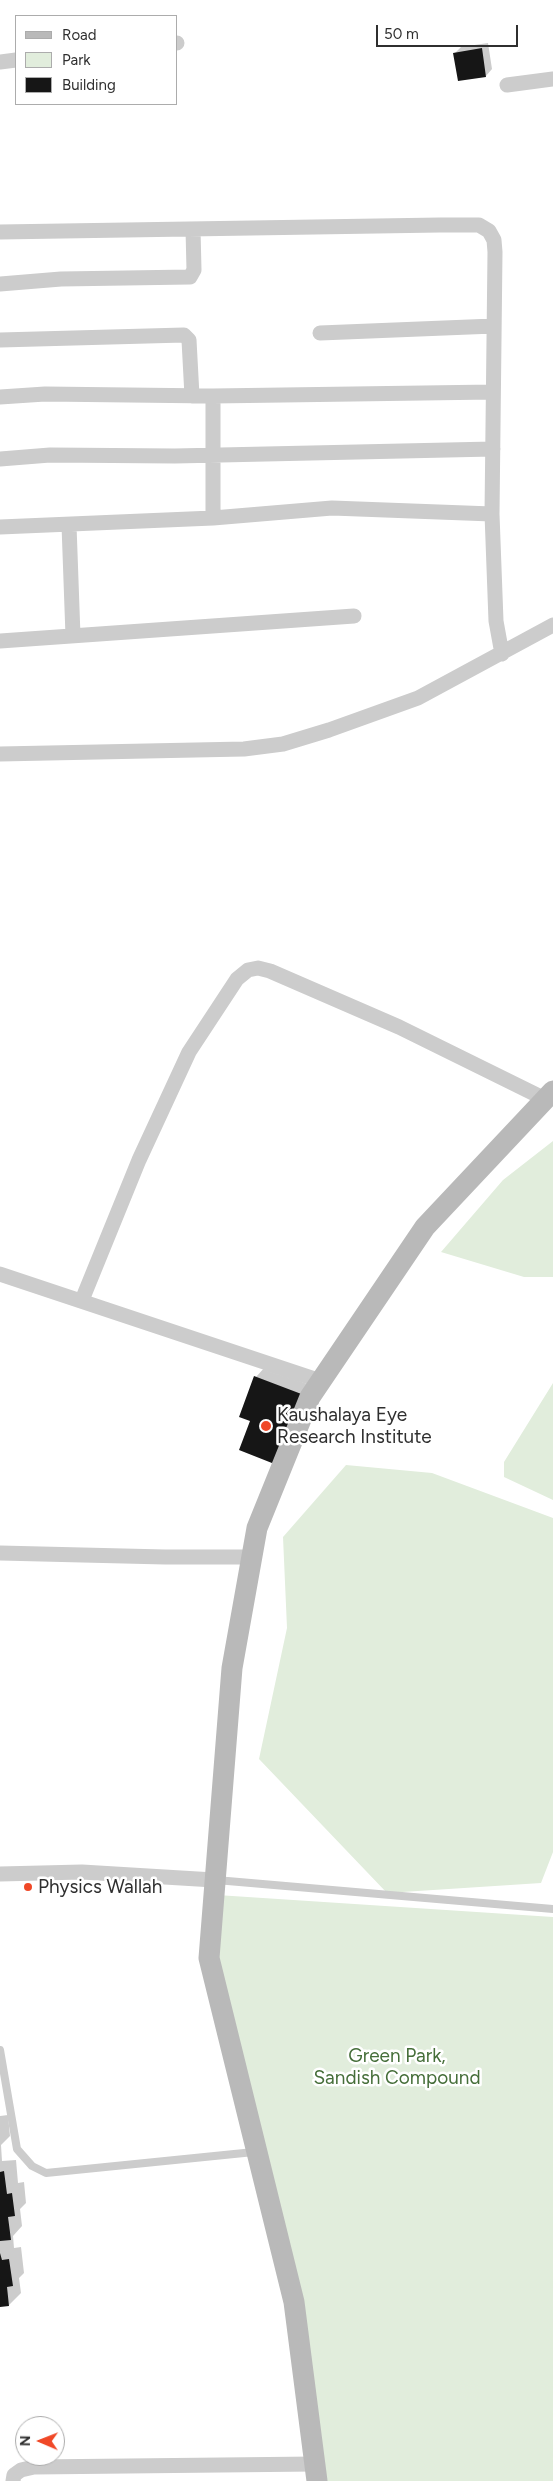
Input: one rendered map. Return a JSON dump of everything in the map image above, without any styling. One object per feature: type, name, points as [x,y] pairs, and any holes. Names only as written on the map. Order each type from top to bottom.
[{"type":"main road","points":[[316,2472],[294,2302],[209,1958],[232,1668],[252,1557],[261,1519],[310,1398],[425,1228],[549,1095]]},
{"type":"street","points":[[0,62],[15,60]]},
{"type":"street","points":[[508,85],[553,79]]},
{"type":"street","points":[[0,232],[478,225],[489,231],[494,240],[492,514],[496,621],[502,654]]},
{"type":"street","points":[[0,284],[61,279],[190,277],[194,270],[193,229]]},
{"type":"street","points":[[320,333],[494,326]]},
{"type":"street","points":[[0,340],[184,335],[189,340],[192,396]]},
{"type":"street","points":[[0,397],[45,394],[213,396],[493,392]]},
{"type":"street","points":[[213,396],[213,518]]},
{"type":"street","points":[[0,459],[50,455],[213,455],[493,448]]},
{"type":"street","points":[[0,527],[213,518],[332,508],[492,514]]},
{"type":"street","points":[[69,525],[73,636]]},
{"type":"street","points":[[0,640],[354,616]]},
{"type":"street","points":[[0,754],[244,749],[284,744],[418,698],[553,625]]},
{"type":"street","points":[[82,1300],[139,1160],[189,1052],[236,979],[248,970],[258,968],[270,971],[549,1095]]},
{"type":"street","points":[[0,1274],[321,1381]]},
{"type":"street","points":[[0,1553],[252,1557]]},
{"type":"street","points":[[0,1874],[82,1872],[214,1880]]},
{"type":"street","points":[[13,2481],[14,2474],[34,2467],[316,2472]]},
{"type":"lane","points":[[214,1880],[553,1909]]},
{"type":"lane","points":[[0,2050],[17,2150],[32,2166],[46,2173],[257,2152]]},
{"type":"green space","points":[[553,1141],[553,1277],[524,1277],[441,1252],[503,1180]]},
{"type":"green space","points":[[553,1383],[553,1500],[504,1477],[504,1462]]},
{"type":"green space","points":[[346,1465],[432,1473],[553,1518],[553,1852],[541,1883],[387,1893],[259,1759],[287,1628],[283,1537]]},
{"type":"green space","name":"Green Park, Sandish Compound","points":[[217,1895],[553,1917],[553,2481],[319,2481],[306,2395],[209,1958]]},
{"type":"building","points":[[482,48],[486,77],[458,81],[453,53]]},
{"type":"building","points":[[254,1376],[304,1395],[277,1465],[239,1450],[250,1421],[239,1417]]},
{"type":"building","points":[[4,2171],[7,2194],[12,2193],[15,2216],[8,2217],[11,2240],[0,2241],[0,2172]]},
{"type":"building","points":[[0,2253],[2,2260],[9,2259],[13,2286],[7,2287],[9,2306],[0,2307]]},
{"type":"place","name":"Kaushalaya Eye Research Institute","points":[[266,1426]]},
{"type":"place","name":"Physics Wallah","points":[[28,1887]]}]
